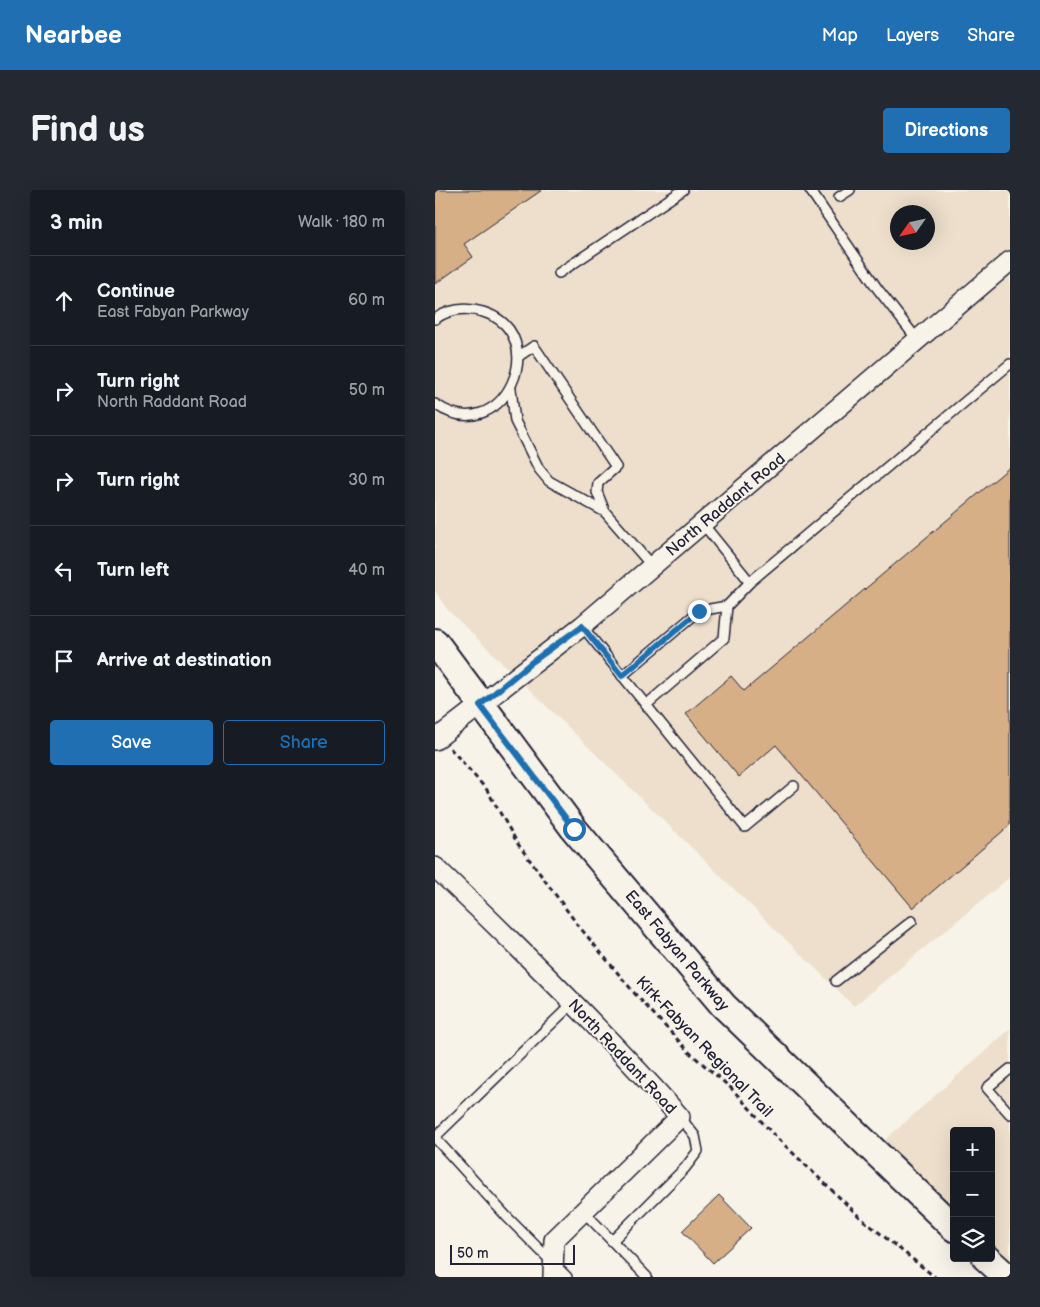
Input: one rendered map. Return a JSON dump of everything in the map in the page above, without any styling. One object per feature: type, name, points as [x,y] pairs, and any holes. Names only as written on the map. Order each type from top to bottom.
[{"type":"main road","name":"East Fabyan Parkway","points":[[435,642],[574,829],[723,1005],[950,1224]]},
{"type":"street","name":"North Raddant Road","points":[[437,738],[532,662],[582,626],[703,524],[916,338],[1010,261]]},
{"type":"street","name":"North Raddant Road","points":[[435,867],[574,1002],[680,1117],[555,1240],[553,1270]]},
{"type":"lane","points":[[559,273],[683,190]]},
{"type":"lane","points":[[810,190],[877,288],[916,338]]},
{"type":"lane","points":[[839,197],[850,190]]},
{"type":"lane","points":[[435,320],[451,311],[463,309],[485,313],[495,318],[511,334],[519,356],[511,390],[515,421],[539,469],[549,480],[605,512],[652,566]]},
{"type":"lane","points":[[519,356],[533,346],[616,467],[598,482],[597,492],[605,512]]},
{"type":"lane","points":[[622,676],[699,611],[727,606],[750,582],[1010,364]]},
{"type":"lane","points":[[435,404],[451,412],[474,414],[495,406],[511,390]]},
{"type":"lane","points":[[703,524],[750,582]]},
{"type":"lane","points":[[646,705],[724,638],[727,606]]},
{"type":"lane","points":[[582,626],[745,827],[794,786]]},
{"type":"lane","points":[[835,981],[912,921]]},
{"type":"lane","points":[[567,1277],[553,1270],[435,1138],[574,1002]]},
{"type":"lane","points":[[1010,1068],[987,1088],[1010,1114]]},
{"type":"lane","points":[[612,1241],[685,1168],[698,1151],[695,1136],[680,1117]]},
{"type":"lane","points":[[583,1212],[647,1277]]},
{"type":"path","name":"Kirk-Fabyan Regional Trail","points":[[437,738],[487,790],[518,844],[577,924],[636,995],[690,1053],[731,1088],[773,1134],[862,1219],[935,1277]]},
{"type":"shaded area","points":[[435,190],[1010,190],[1010,877],[854,1006],[447,609],[435,591]]},
{"type":"shaded area","points":[[1010,1029],[1010,1261],[1003,1268],[995,1261],[995,1127],[950,1127],[950,1218],[876,1148]]},
{"type":"building","points":[[435,190],[542,190],[464,244],[473,257],[435,284]]},
{"type":"building","points":[[1010,467],[1010,825],[913,908],[776,745],[739,777],[686,714],[731,676],[744,691]]},
{"type":"building","points":[[719,1195],[751,1228],[713,1263],[682,1231]]},
{"type":"route","points":[[574,829],[480,705],[532,662],[582,626],[622,676],[699,611]]}]
